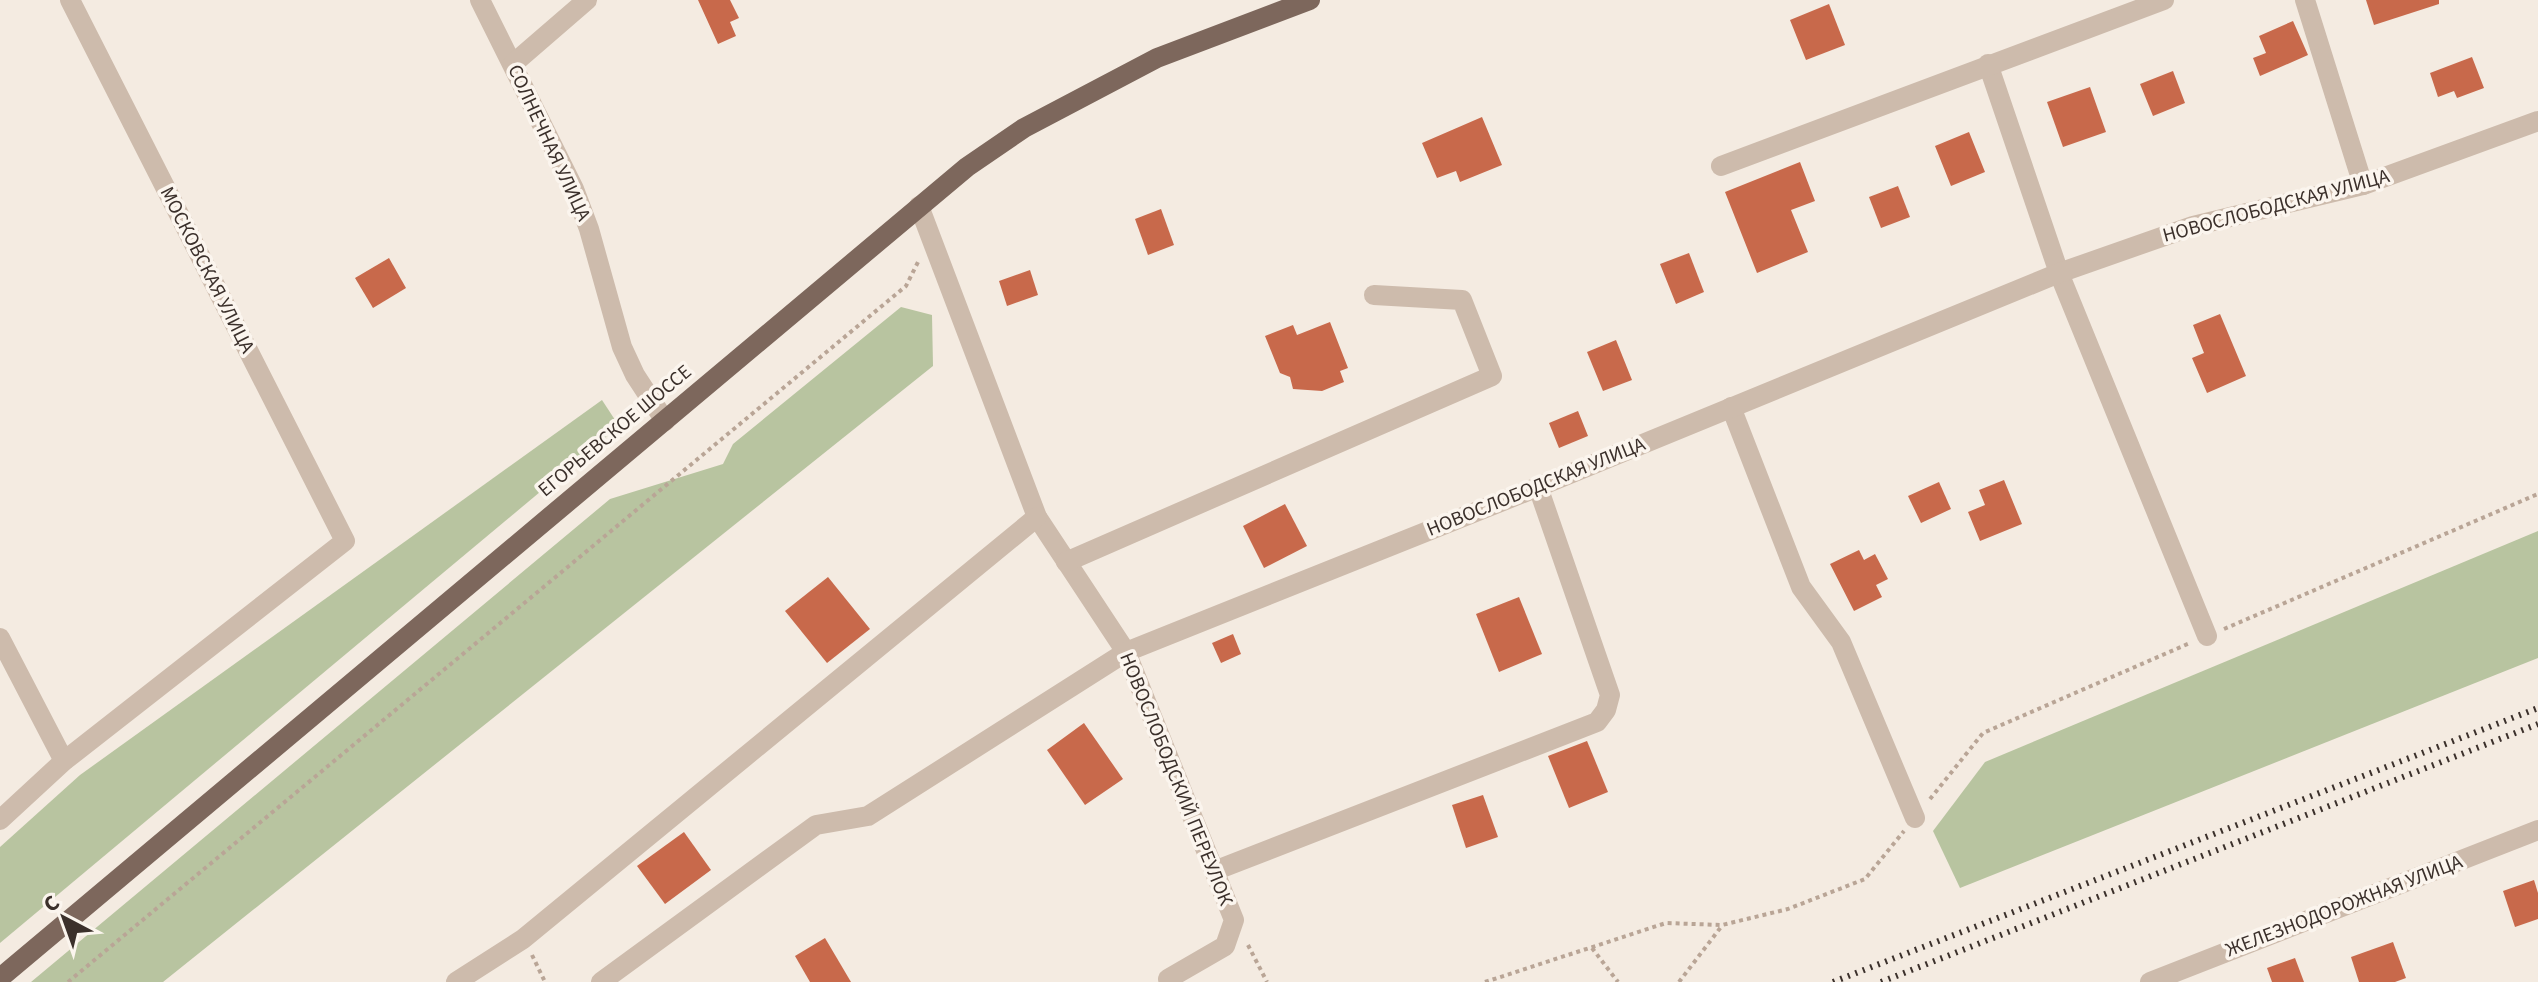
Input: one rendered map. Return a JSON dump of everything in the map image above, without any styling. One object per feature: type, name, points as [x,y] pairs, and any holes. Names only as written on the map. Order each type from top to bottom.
[{"type":"main road","name":"ЕГОРЬЕВСКОЕ ШОССЕ","points":[[0,978],[919,206],[995,146],[1157,58],[1310,0]]},
{"type":"street","name":"МОСКОВСКАЯ УЛИЦА","points":[[64,761],[345,541],[70,0]]},
{"type":"street","name":"СОЛНЕЧНАЯ УЛИЦА","points":[[480,0],[583,209],[622,347],[635,375],[665,421]]},
{"type":"street","points":[[513,64],[587,0]]},
{"type":"street","points":[[1721,166],[2164,0]]},
{"type":"street","points":[[2305,0],[2363,185]]},
{"type":"street","points":[[1988,64],[2059,273],[2207,636]]},
{"type":"street","name":"НОВОСЛОБОДСКАЯ УЛИЦА","points":[[601,982],[816,825],[868,816],[1126,652],[2059,273],[2193,226],[2363,185],[2538,121]]},
{"type":"street","name":"НОВОСЛОБОДСКИЙ ПЕРЕУЛОК","points":[[919,206],[1037,517],[1126,652],[1234,920],[1225,946],[1168,979]]},
{"type":"street","points":[[1066,562],[1492,376],[1462,300],[1374,295]]},
{"type":"street","points":[[1731,407],[1801,587],[1841,642],[1915,818]]},
{"type":"street","points":[[1214,871],[1597,722],[1606,710],[1610,695],[1538,487]]},
{"type":"street","points":[[456,982],[523,939],[1037,517]]},
{"type":"street","points":[[0,638],[64,761],[0,820]]},
{"type":"street","name":"ЖЕЛЕЗНОДОРОЖНАЯ УЛИЦА","points":[[2150,982],[2538,830]]},
{"type":"path","points":[[68,982],[906,286],[931,237]]},
{"type":"path","points":[[1485,982],[1666,923],[1722,925],[1788,909],[1865,879],[1915,818]]},
{"type":"path","points":[[1234,920],[1267,982]]},
{"type":"path","points":[[1679,982],[1722,925]]},
{"type":"path","points":[[523,939],[545,982]]},
{"type":"path","points":[[1592,948],[1618,982]]},
{"type":"green space","points":[[901,307],[932,315],[933,366],[163,982],[31,982],[610,499],[723,464],[733,444]]},
{"type":"green space","points":[[602,400],[619,426],[0,943],[0,847],[80,775]]},
{"type":"green space","points":[[2538,531],[2538,658],[1960,888],[1933,831],[1985,762]]},
{"type":"building","points":[[698,0],[730,0],[739,18],[730,22],[736,36],[718,44]]},
{"type":"building","points":[[2366,0],[2439,0],[2439,4],[2374,25]]},
{"type":"building","points":[[1829,4],[1845,45],[1806,60],[1790,20]]},
{"type":"building","points":[[2293,21],[2308,55],[2260,76],[2253,58],[2266,53],[2259,36]]},
{"type":"building","points":[[2472,57],[2484,88],[2457,98],[2454,91],[2438,97],[2430,73]]},
{"type":"building","points":[[2173,71],[2185,103],[2153,116],[2140,84]]},
{"type":"building","points":[[2090,87],[2106,132],[2063,147],[2047,102]]},
{"type":"building","points":[[1482,117],[1502,165],[1460,182],[1456,171],[1437,178],[1422,143]]},
{"type":"building","points":[[1969,132],[1985,172],[1951,186],[1935,146]]},
{"type":"building","points":[[1800,162],[1815,201],[1791,210],[1808,252],[1757,273],[1725,192]]},
{"type":"building","points":[[1898,186],[1910,217],[1881,228],[1869,197]]},
{"type":"building","points":[[1161,209],[1174,245],[1148,255],[1135,219]]},
{"type":"building","points":[[1689,253],[1704,292],[1676,304],[1660,264]]},
{"type":"building","points":[[389,258],[406,288],[373,308],[355,278]]},
{"type":"building","points":[[1030,270],[1038,295],[1007,306],[999,281]]},
{"type":"building","points":[[2220,314],[2246,376],[2207,393],[2192,358],[2204,353],[2193,325]]},
{"type":"building","points":[[1330,322],[1348,368],[1340,371],[1344,382],[1322,391],[1293,389],[1290,377],[1280,373],[1265,336],[1293,325],[1297,335]]},
{"type":"building","points":[[1616,340],[1632,380],[1603,391],[1587,352]]},
{"type":"building","points":[[1578,411],[1588,436],[1559,448],[1549,423]]},
{"type":"building","points":[[2004,480],[2022,524],[1980,541],[1968,512],[1985,505],[1979,490]]},
{"type":"building","points":[[1939,482],[1951,509],[1921,523],[1908,496]]},
{"type":"building","points":[[1285,504],[1307,546],[1264,568],[1243,526]]},
{"type":"building","points":[[1859,550],[1864,560],[1875,554],[1888,579],[1876,585],[1882,597],[1854,611],[1830,564]]},
{"type":"building","points":[[828,577],[870,629],[827,663],[785,611]]},
{"type":"building","points":[[1519,597],[1542,654],[1499,672],[1476,614]]},
{"type":"building","points":[[1233,634],[1241,654],[1221,663],[1212,643]]},
{"type":"building","points":[[1084,723],[1123,779],[1085,805],[1047,750]]},
{"type":"building","points":[[1587,741],[1608,792],[1569,808],[1548,756]]},
{"type":"building","points":[[1483,795],[1498,837],[1466,848],[1452,805]]},
{"type":"building","points":[[684,832],[711,870],[665,904],[637,866]]},
{"type":"building","points":[[2534,880],[2538,893],[2538,919],[2515,927],[2503,891]]},
{"type":"building","points":[[825,938],[851,982],[810,982],[795,956]]},
{"type":"building","points":[[2393,942],[2406,978],[2395,982],[2359,982],[2351,957]]},
{"type":"building","points":[[2295,958],[2304,982],[2272,982],[2267,968]]},
{"type":"railway","points":[[1833,982],[2538,708]]},
{"type":"railway","points":[[1881,982],[2538,724]]}]
